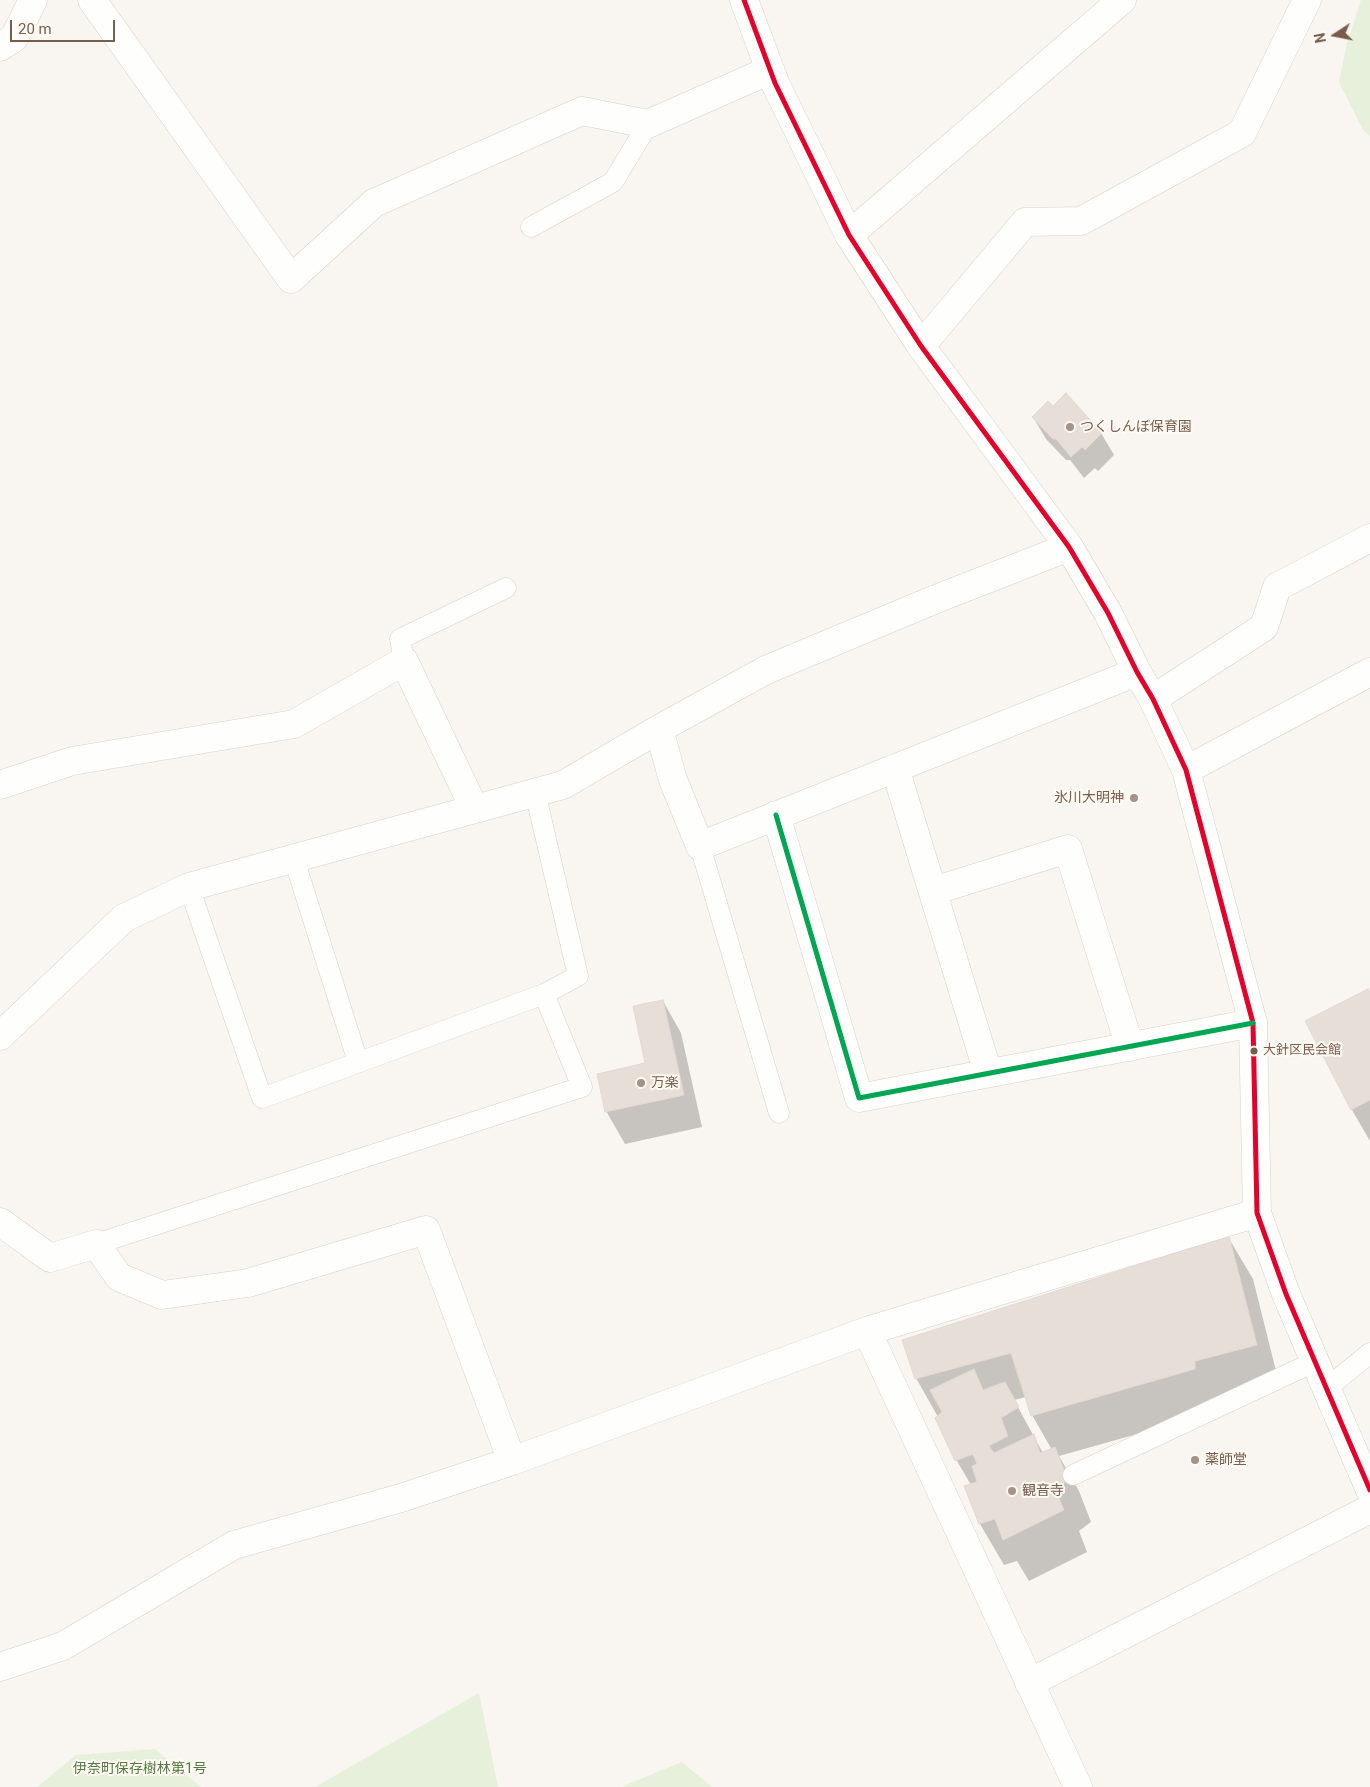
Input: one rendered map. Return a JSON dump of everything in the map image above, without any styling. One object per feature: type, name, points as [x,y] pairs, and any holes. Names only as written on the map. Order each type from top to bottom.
[{"type":"street","points":[[0,47],[14,38],[33,0]]},
{"type":"street","points":[[92,0],[291,279],[374,203],[582,111],[648,124],[770,70]]},
{"type":"street","points":[[744,0],[770,70],[849,234],[921,346],[1069,547],[1108,613],[1137,672],[1153,699],[1186,770],[1253,1023],[1257,1213],[1286,1294],[1370,1490]]},
{"type":"street","points":[[849,234],[1122,0]]},
{"type":"street","points":[[921,346],[1025,222],[1081,221],[1242,134],[1307,0]]},
{"type":"street","points":[[1153,699],[1264,627],[1277,587],[1370,538]]},
{"type":"street","points":[[0,1036],[124,918],[188,887],[563,785],[766,670],[927,603],[1069,547]]},
{"type":"street","points":[[0,785],[72,760],[294,724],[404,661],[474,808]]},
{"type":"street","points":[[659,729],[674,780],[700,846],[1137,672]]},
{"type":"street","points":[[1186,770],[1370,672]]},
{"type":"street","points":[[894,768],[988,1073]]},
{"type":"street","points":[[776,815],[859,1098],[1253,1023]]},
{"type":"street","points":[[933,891],[1068,849],[1130,1047]]},
{"type":"street","points":[[0,1667],[63,1646],[234,1546],[401,1498],[512,1461],[867,1331],[1257,1213]]},
{"type":"street","points":[[0,1222],[50,1258],[96,1244],[119,1276],[162,1295],[248,1284],[426,1230],[512,1461]]},
{"type":"street","points":[[867,1331],[1078,1787]]},
{"type":"street","points":[[1029,1683],[1370,1509]]},
{"type":"lane","points":[[531,227],[613,182],[648,124]]},
{"type":"lane","points":[[404,661],[400,639],[506,588]]},
{"type":"lane","points":[[188,887],[262,1098],[544,994],[578,976],[535,792]]},
{"type":"lane","points":[[700,846],[779,1113]]},
{"type":"lane","points":[[294,859],[358,1062]]},
{"type":"lane","points":[[96,1244],[582,1087],[544,994]]},
{"type":"lane","points":[[1326,1389],[1370,1354]]},
{"type":"lane","points":[[1073,1475],[1314,1362]]},
{"type":"green space","points":[[1361,0],[1370,0],[1370,136],[1363,130],[1339,82],[1346,47]]},
{"type":"green space","points":[[479,1693],[498,1787],[315,1787]]},
{"type":"green space","name":"伊奈町保存樹林第1号","points":[[155,1749],[201,1787],[37,1787],[76,1755]]},
{"type":"green space","points":[[682,1762],[712,1787],[621,1787]]},
{"type":"building","points":[[1066,393],[1102,433],[1085,450],[1082,447],[1071,457],[1056,439],[1053,439],[1032,417],[1048,401],[1053,406]]},
{"type":"building","points":[[1368,989],[1370,994],[1370,1100],[1351,1110],[1305,1021]]},
{"type":"building","points":[[663,1000],[684,1095],[605,1112],[597,1074],[645,1063],[633,1006]]},
{"type":"building","points":[[1229,1236],[1257,1345],[1195,1361],[1195,1369],[1031,1416],[1011,1353],[915,1379],[902,1340]]},
{"type":"building","points":[[974,1369],[983,1390],[1005,1382],[1019,1407],[1001,1418],[1008,1436],[989,1446],[994,1453],[1034,1434],[1040,1453],[1055,1447],[1068,1480],[1055,1489],[1064,1510],[1003,1540],[995,1519],[979,1524],[964,1486],[977,1482],[972,1466],[977,1464],[973,1454],[955,1461],[935,1418],[942,1412],[930,1390]]},
{"type":"transit line","points":[[744,0],[775,83],[849,235],[921,346],[1069,547],[1108,613],[1137,672],[1153,699],[1186,770],[1253,1023],[1257,1213],[1286,1294],[1370,1490]]},
{"type":"transit line","points":[[776,815],[859,1098],[1253,1023]]},
{"type":"place","name":"つくしんぼ保育園","points":[[1070,427]]},
{"type":"place","name":"氷川大明神","points":[[1134,798]]},
{"type":"place","name":"大針区民会館","points":[[1254,1051]]},
{"type":"place","name":"万楽","points":[[641,1083]]},
{"type":"place","name":"薬師堂","points":[[1195,1460]]},
{"type":"place","name":"観音寺","points":[[1012,1491]]}]
